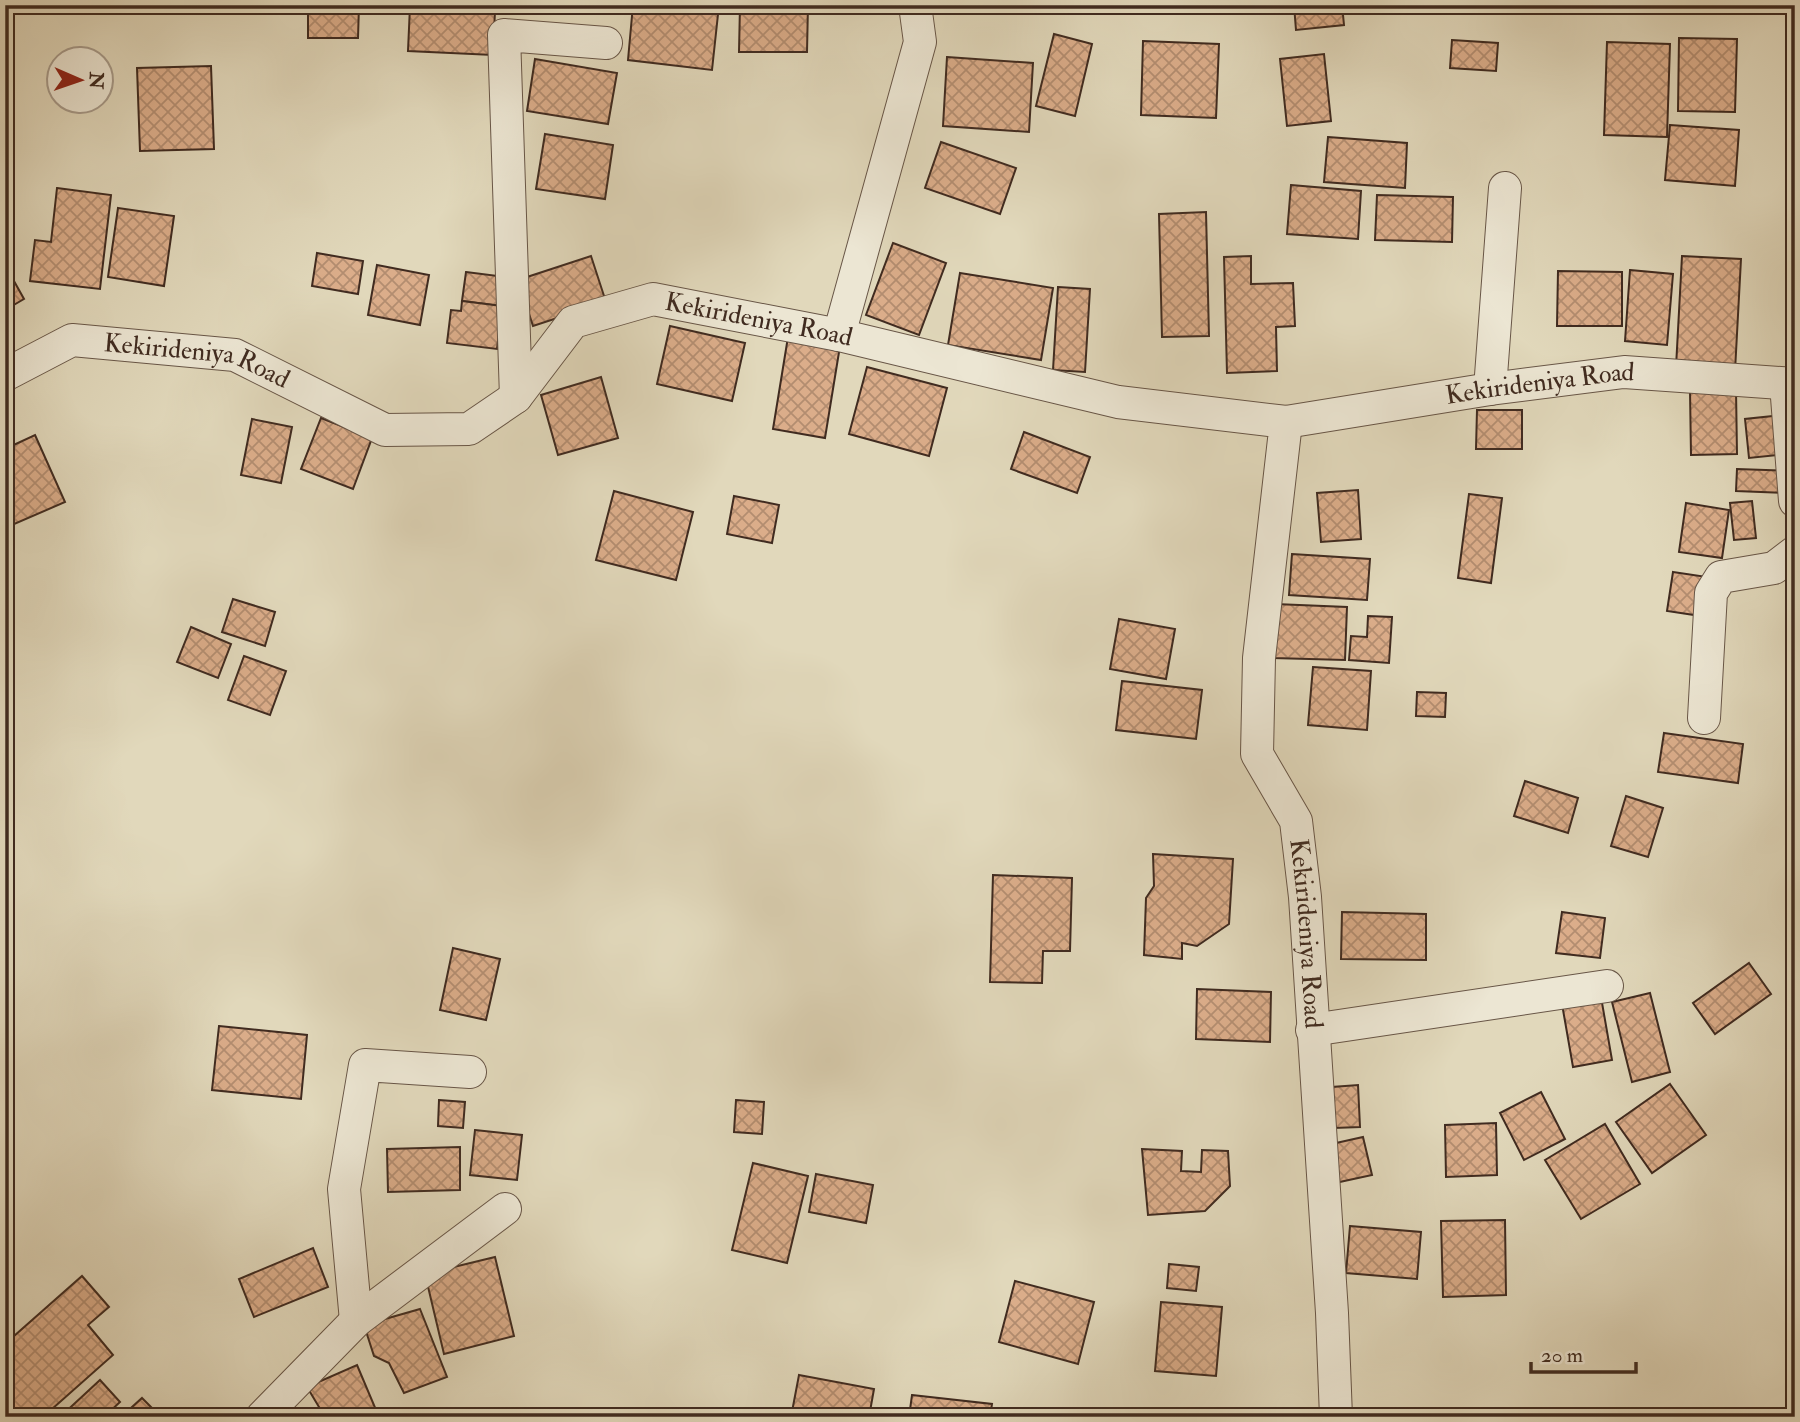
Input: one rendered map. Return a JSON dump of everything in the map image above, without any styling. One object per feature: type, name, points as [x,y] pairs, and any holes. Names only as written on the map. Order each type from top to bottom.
[{"type":"street","points":[[839,335],[920,42],[915,5]]},
{"type":"street","points":[[516,397],[504,35],[606,43]]},
{"type":"street","points":[[1490,388],[1504,188]]},
{"type":"street","name":"Kekirideniya Road","points":[[5,375],[72,340],[235,355],[385,430],[468,429],[516,397],[573,323],[653,299],[839,335],[1118,402],[1286,422],[1490,388],[1623,372],[1790,384]]},
{"type":"street","points":[[1790,384],[1795,501]]},
{"type":"street","name":"Kekirideniya Road","points":[[1286,422],[1259,658],[1257,754],[1296,821],[1305,897],[1332,1313],[1336,1417]]},
{"type":"street","points":[[1704,718],[1711,593],[1721,578],[1774,568],[1795,552]]},
{"type":"street","points":[[1312,1030],[1607,986]]},
{"type":"street","points":[[356,1321],[344,1189],[365,1065],[470,1072]]},
{"type":"street","points":[[262,1417],[356,1321],[505,1209]]},
{"type":"building","points":[[308,5],[359,5],[358,38],[308,38]]},
{"type":"building","points":[[633,5],[719,5],[712,70],[628,60]]},
{"type":"building","points":[[740,5],[808,5],[807,52],[739,52]]},
{"type":"building","points":[[1294,5],[1342,5],[1344,25],[1296,30]]},
{"type":"building","points":[[410,6],[495,11],[493,55],[408,51]]},
{"type":"building","points":[[1054,34],[1092,44],[1075,116],[1036,106]]},
{"type":"building","points":[[1679,38],[1737,39],[1735,112],[1678,111]]},
{"type":"building","points":[[1452,40],[1498,43],[1496,71],[1450,68]]},
{"type":"building","points":[[1143,41],[1219,44],[1216,118],[1141,115]]},
{"type":"building","points":[[1607,42],[1670,44],[1667,137],[1604,135]]},
{"type":"building","points":[[1324,54],[1331,121],[1287,126],[1280,59]]},
{"type":"building","points":[[947,57],[1033,63],[1029,132],[943,126]]},
{"type":"building","points":[[535,59],[617,73],[608,124],[527,111]]},
{"type":"building","points":[[211,66],[214,149],[140,151],[137,68]]},
{"type":"building","points":[[1670,125],[1739,130],[1735,186],[1665,180]]},
{"type":"building","points":[[545,134],[613,145],[605,199],[536,189]]},
{"type":"building","points":[[1328,137],[1407,143],[1405,188],[1324,182]]},
{"type":"building","points":[[941,142],[1016,168],[1000,214],[925,188]]},
{"type":"building","points":[[1291,185],[1361,191],[1358,239],[1287,234]]},
{"type":"building","points":[[57,188],[111,195],[100,289],[30,281],[35,240],[51,242]]},
{"type":"building","points":[[1377,195],[1453,197],[1452,242],[1375,240]]},
{"type":"building","points":[[118,208],[174,216],[164,286],[108,277]]},
{"type":"building","points":[[1206,212],[1209,336],[1162,337],[1159,214]]},
{"type":"building","points":[[893,243],[946,263],[919,335],[866,315]]},
{"type":"building","points":[[317,253],[363,261],[358,294],[312,286]]},
{"type":"building","points":[[591,256],[606,302],[533,326],[518,280]]},
{"type":"building","points":[[1251,256],[1251,284],[1293,283],[1295,326],[1276,327],[1277,371],[1227,373],[1224,257]]},
{"type":"building","points":[[1682,256],[1741,259],[1735,371],[1676,367]]},
{"type":"building","points":[[5,265],[24,299],[5,310]]},
{"type":"building","points":[[377,265],[429,275],[420,325],[368,315]]},
{"type":"building","points":[[1630,270],[1673,274],[1667,345],[1625,341]]},
{"type":"building","points":[[1558,271],[1622,272],[1622,326],[1557,326]]},
{"type":"building","points":[[466,272],[506,277],[502,306],[462,301]]},
{"type":"building","points":[[960,273],[1053,288],[1041,360],[948,345]]},
{"type":"building","points":[[1058,287],[1090,289],[1085,372],[1053,370]]},
{"type":"building","points":[[462,301],[502,306],[497,349],[447,343],[451,310],[461,311]]},
{"type":"building","points":[[670,326],[745,343],[732,401],[657,384]]},
{"type":"building","points":[[788,337],[840,346],[825,438],[773,429]]},
{"type":"building","points":[[867,367],[947,388],[929,456],[849,434]]},
{"type":"building","points":[[601,377],[618,438],[558,455],[541,395]]},
{"type":"building","points":[[1736,390],[1737,454],[1691,455],[1690,391]]},
{"type":"building","points":[[1477,410],[1522,410],[1522,449],[1476,449]]},
{"type":"building","points":[[1783,415],[1787,454],[1749,458],[1745,419]]},
{"type":"building","points":[[321,418],[372,438],[353,489],[301,469]]},
{"type":"building","points":[[252,419],[292,427],[281,483],[241,475]]},
{"type":"building","points":[[1024,432],[1090,457],[1077,493],[1011,469]]},
{"type":"building","points":[[35,435],[65,502],[5,528],[5,449]]},
{"type":"building","points":[[1737,469],[1790,471],[1789,493],[1736,491]]},
{"type":"building","points":[[1358,490],[1361,539],[1321,542],[1317,493]]},
{"type":"building","points":[[614,491],[693,512],[676,580],[596,560]]},
{"type":"building","points":[[1469,494],[1502,498],[1491,583],[1458,578]]},
{"type":"building","points":[[734,496],[779,505],[772,543],[727,534]]},
{"type":"building","points":[[1752,501],[1756,538],[1734,540],[1730,503]]},
{"type":"building","points":[[1686,503],[1729,510],[1722,558],[1679,552]]},
{"type":"building","points":[[1292,554],[1370,559],[1367,600],[1289,595]]},
{"type":"building","points":[[1673,572],[1707,577],[1701,616],[1667,611]]},
{"type":"building","points":[[233,599],[275,612],[265,646],[222,632]]},
{"type":"building","points":[[1275,604],[1347,607],[1345,660],[1273,658]]},
{"type":"building","points":[[1368,616],[1392,617],[1389,663],[1349,660],[1351,636],[1367,637]]},
{"type":"building","points":[[1119,619],[1175,629],[1166,679],[1110,669]]},
{"type":"building","points":[[191,627],[231,644],[218,678],[177,662]]},
{"type":"building","points":[[244,656],[286,671],[270,715],[228,700]]},
{"type":"building","points":[[1313,667],[1371,671],[1367,730],[1308,725]]},
{"type":"building","points":[[1122,681],[1202,690],[1196,739],[1116,730]]},
{"type":"building","points":[[1417,692],[1446,693],[1445,717],[1416,716]]},
{"type":"building","points":[[1664,733],[1743,744],[1738,783],[1658,772]]},
{"type":"building","points":[[1525,781],[1578,798],[1568,833],[1514,816]]},
{"type":"building","points":[[1626,796],[1663,808],[1648,857],[1611,846]]},
{"type":"building","points":[[1153,854],[1233,859],[1229,924],[1197,946],[1182,943],[1182,959],[1144,955],[1146,898],[1154,886]]},
{"type":"building","points":[[993,875],[1072,878],[1070,951],[1043,951],[1042,983],[990,982]]},
{"type":"building","points":[[1342,912],[1426,914],[1426,960],[1341,959]]},
{"type":"building","points":[[1562,912],[1605,918],[1600,958],[1556,953]]},
{"type":"building","points":[[453,948],[500,959],[486,1020],[440,1010]]},
{"type":"building","points":[[1749,963],[1771,994],[1715,1034],[1693,1003]]},
{"type":"building","points":[[1197,989],[1271,992],[1270,1042],[1196,1039]]},
{"type":"building","points":[[1650,993],[1670,1072],[1632,1082],[1612,1002]]},
{"type":"building","points":[[1601,997],[1612,1060],[1573,1067],[1562,1004]]},
{"type":"building","points":[[219,1026],[307,1035],[301,1099],[212,1090]]},
{"type":"building","points":[[1670,1084],[1706,1135],[1652,1173],[1616,1122]]},
{"type":"building","points":[[1358,1085],[1360,1127],[1334,1128],[1332,1087]]},
{"type":"building","points":[[1541,1092],[1565,1139],[1524,1160],[1500,1113]]},
{"type":"building","points":[[439,1100],[465,1102],[463,1128],[438,1126]]},
{"type":"building","points":[[736,1100],[764,1102],[762,1134],[734,1132]]},
{"type":"building","points":[[1496,1123],[1497,1175],[1446,1177],[1445,1125]]},
{"type":"building","points":[[1605,1124],[1640,1184],[1581,1219],[1545,1160]]},
{"type":"building","points":[[475,1130],[522,1135],[517,1180],[470,1175]]},
{"type":"building","points":[[1363,1137],[1372,1175],[1335,1183],[1327,1145]]},
{"type":"building","points":[[460,1147],[460,1190],[388,1192],[387,1149]]},
{"type":"building","points":[[1142,1149],[1182,1151],[1181,1171],[1201,1172],[1202,1150],[1228,1151],[1230,1186],[1205,1211],[1148,1215]]},
{"type":"building","points":[[753,1163],[808,1176],[787,1263],[732,1250]]},
{"type":"building","points":[[816,1174],[873,1185],[866,1223],[809,1212]]},
{"type":"building","points":[[1505,1220],[1506,1295],[1443,1297],[1441,1221]]},
{"type":"building","points":[[1350,1226],[1421,1232],[1417,1279],[1346,1273]]},
{"type":"building","points":[[313,1248],[328,1287],[254,1317],[239,1279]]},
{"type":"building","points":[[495,1257],[514,1336],[444,1354],[425,1274]]},
{"type":"building","points":[[1169,1264],[1199,1267],[1196,1291],[1167,1288]]},
{"type":"building","points":[[82,1276],[109,1307],[88,1325],[113,1355],[43,1417],[8,1417],[5,1413],[5,1344]]},
{"type":"building","points":[[1015,1281],[1094,1302],[1078,1364],[999,1342]]},
{"type":"building","points":[[1161,1302],[1222,1307],[1216,1376],[1155,1371]]},
{"type":"building","points":[[420,1309],[447,1377],[404,1393],[389,1363],[374,1356],[364,1325]]},
{"type":"building","points":[[357,1365],[379,1417],[325,1417],[307,1387]]},
{"type":"building","points":[[799,1375],[874,1389],[869,1417],[791,1417]]},
{"type":"building","points":[[100,1380],[120,1402],[104,1417],[60,1417]]},
{"type":"building","points":[[912,1395],[992,1404],[990,1417],[909,1417]]},
{"type":"building","points":[[142,1398],[161,1417],[121,1417]]}]
